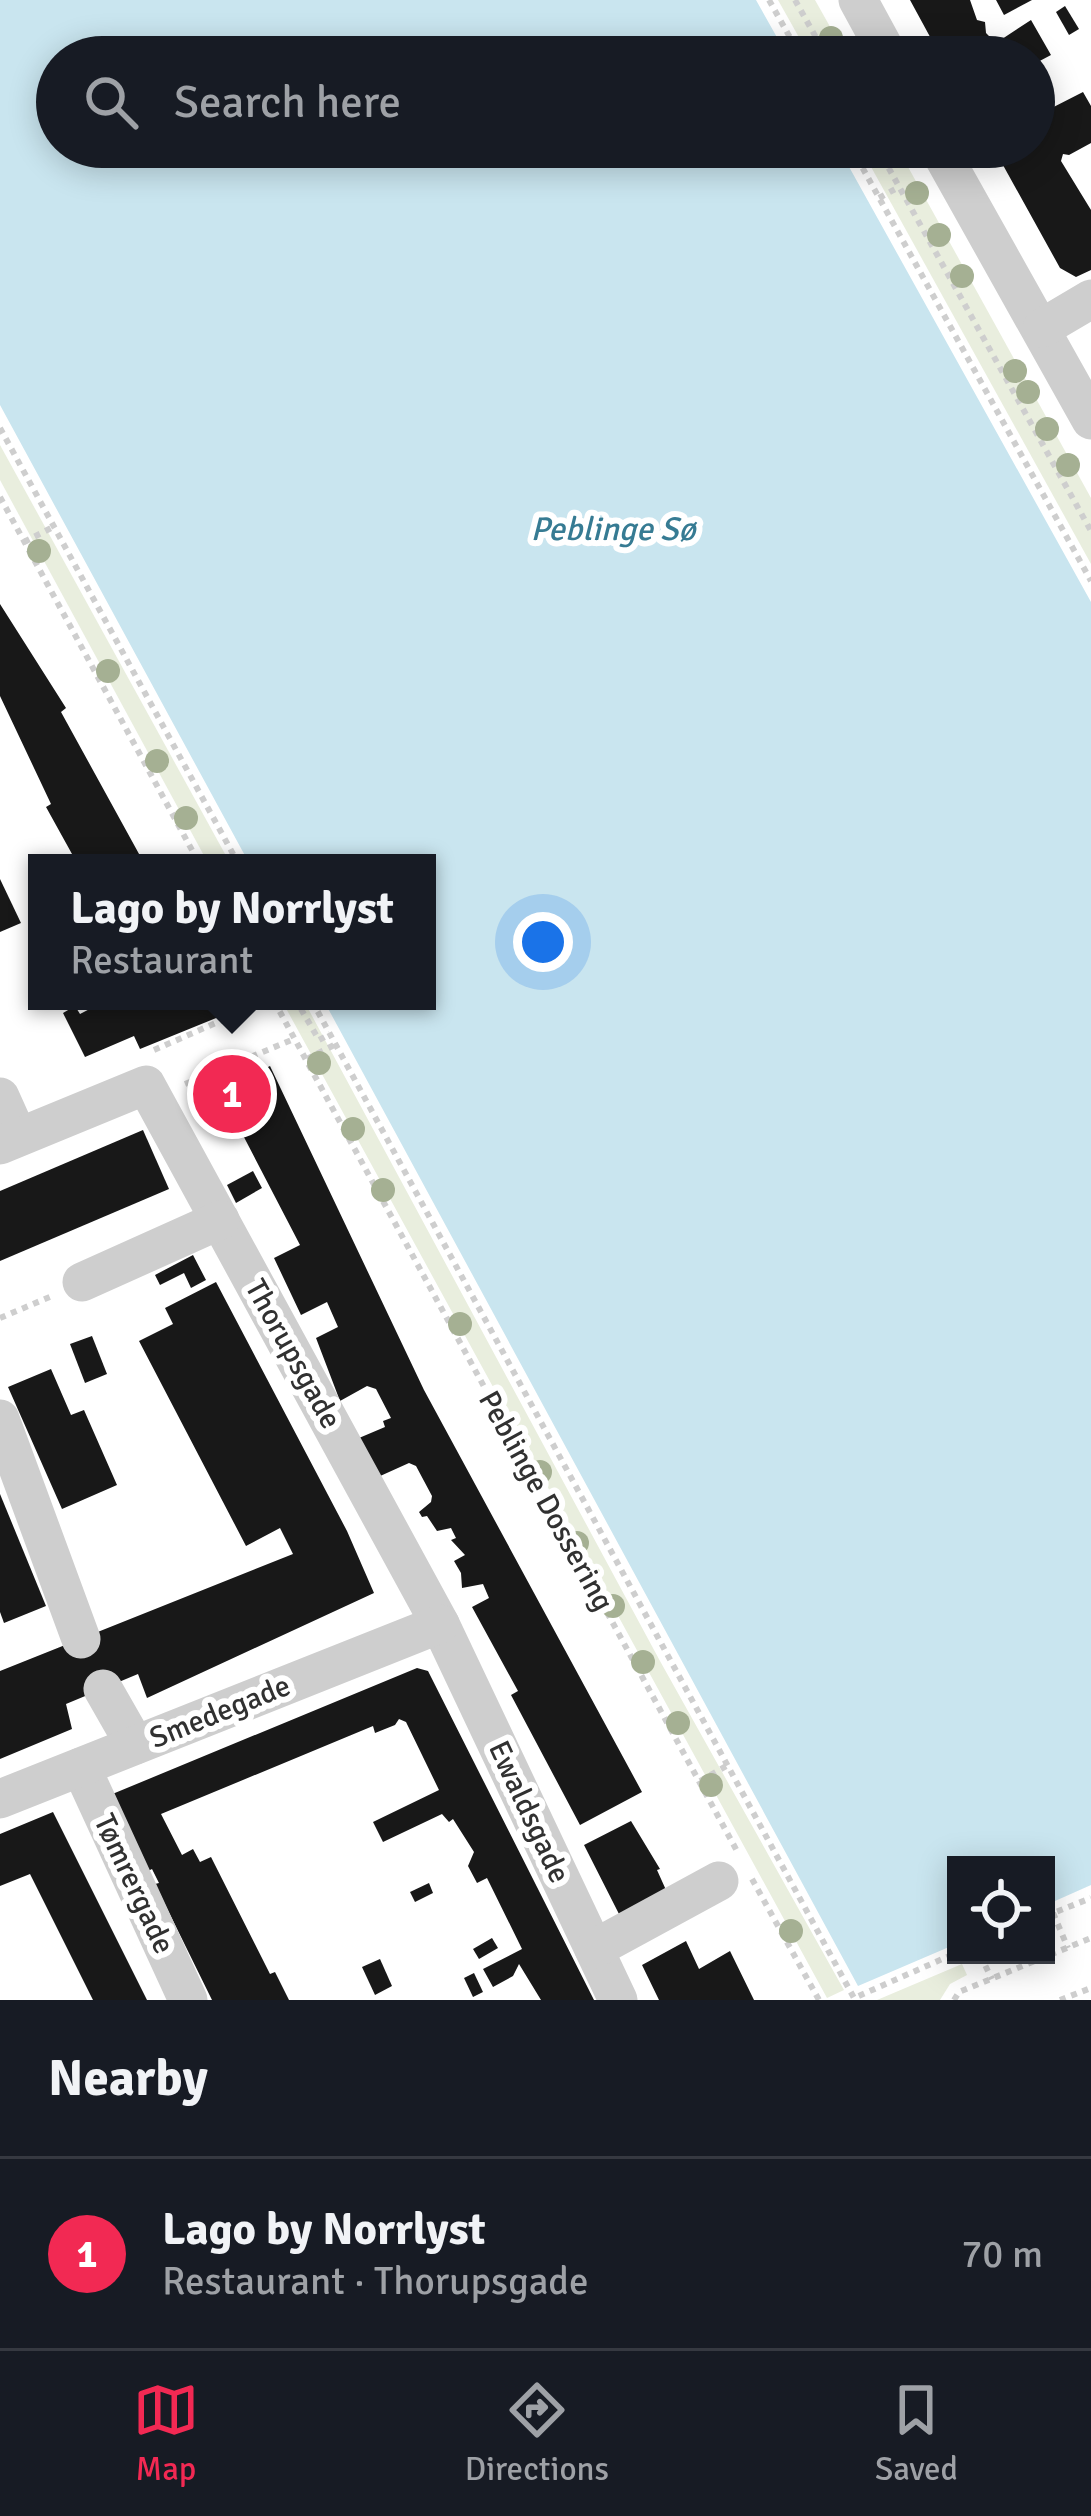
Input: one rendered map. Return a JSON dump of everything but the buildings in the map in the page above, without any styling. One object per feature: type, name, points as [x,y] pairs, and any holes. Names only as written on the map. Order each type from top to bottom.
[{"type":"street","points":[[858,0],[878,36]]},
{"type":"street","points":[[950,168],[1091,420]]},
{"type":"street","points":[[1042,328],[1091,299]]},
{"type":"street","points":[[0,1097],[9,1141],[146,1085]]},
{"type":"street","name":"Thorupsgade","points":[[146,1085],[440,1624]]},
{"type":"street","points":[[82,1282],[220,1220]]},
{"type":"street","points":[[0,1419],[81,1639]]},
{"type":"street","name":"Smedegade","points":[[0,1799],[440,1624]]},
{"type":"street","name":"Ewaldsgade","points":[[440,1624],[618,2000]]},
{"type":"street","points":[[103,1689],[136,1745]]},
{"type":"street","name":"Tømrergade","points":[[81,1767],[188,2000]]},
{"type":"street","points":[[593,1949],[719,1881]]},
{"type":"path","points":[[770,0],[790,36]]},
{"type":"path","points":[[796,0],[816,36]]},
{"type":"path","points":[[863,168],[1091,581]]},
{"type":"path","points":[[889,168],[1091,531]]},
{"type":"path","points":[[879,198],[899,187]]},
{"type":"path","points":[[0,428],[233,854]]},
{"type":"path","points":[[0,497],[194,854]]},
{"type":"path","points":[[24,542],[54,527]]},
{"type":"path","points":[[249,1010],[133,1059],[146,1085],[174,1089],[295,1039]]},
{"type":"path","name":"Peblinge Dossering","points":[[277,1010],[819,2000]]},
{"type":"path","points":[[284,1018],[293,1010]]},
{"type":"path","points":[[301,1010],[319,1040],[330,1034]]},
{"type":"path","points":[[317,1010],[853,1999],[947,1957]]},
{"type":"path","points":[[307,1059],[336,1044]]},
{"type":"path","points":[[0,1318],[82,1282]]},
{"type":"path","points":[[699,1782],[728,1765]]},
{"type":"path","points":[[1055,1912],[1091,1898]]},
{"type":"path","points":[[1055,1923],[1068,1948]]},
{"type":"path","points":[[954,2000],[959,1992],[1091,1938]]},
{"type":"path","points":[[985,1964],[992,1978]]},
{"type":"path","points":[[1060,2000],[1091,1988]]},
{"type":"green space","points":[[778,0],[815,0],[835,36],[798,36]]},
{"type":"green space","points":[[872,168],[909,168],[1091,498],[1091,564]]},
{"type":"green space","points":[[0,445],[225,854],[203,854],[0,480]]},
{"type":"green space","points":[[287,1010],[309,1010],[660,1661],[844,1990],[827,1998]]},
{"type":"green space","points":[[962,1964],[967,1975],[950,1984],[940,2000],[877,2000]]},
{"type":"water","name":"Peblinge Sø","points":[[0,0],[756,0],[776,36],[36,36],[36,168],[850,168],[1091,602],[1091,1885],[1055,1901],[1055,1856],[947,1856],[947,1948],[858,1986],[329,1010],[436,1010],[436,854],[244,854],[0,405]]},
{"type":"place","name":"Lago by Norrlyst","points":[[232,1094]]}]
